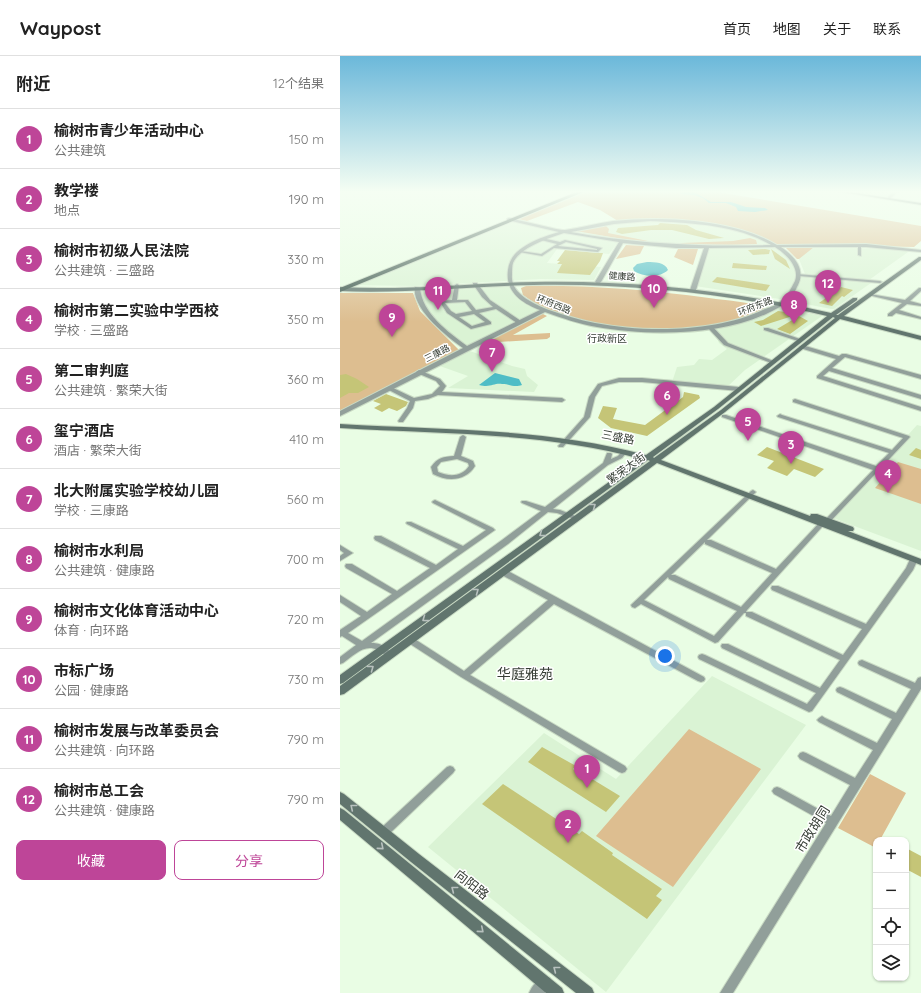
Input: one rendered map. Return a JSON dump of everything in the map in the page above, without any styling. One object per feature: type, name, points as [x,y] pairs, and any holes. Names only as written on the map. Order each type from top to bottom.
[{"type":"main road","points":[[341,288],[472,235]]},
{"type":"main road","name":"繁荣大街","points":[[340,680],[568,515],[723,411],[801,344],[921,252]]},
{"type":"main road","name":"繁荣大街","points":[[836,316],[870,295],[921,258]]},
{"type":"main road","name":"健康路","points":[[341,288],[417,289],[549,281],[598,282],[693,290],[780,304],[921,337]]},
{"type":"main road","name":"健康路","points":[[510,283],[618,285],[708,293],[780,304]]},
{"type":"main road","name":"繁荣大街","points":[[340,691],[576,518],[774,362],[801,344]]},
{"type":"main road","name":"三盛路","points":[[340,422],[487,430],[654,457],[918,560]]},
{"type":"main road","points":[[340,426],[502,435],[564,442]]},
{"type":"main road","name":"三盛路","points":[[564,442],[654,457]]},
{"type":"main road","name":"向阳路","points":[[340,797],[587,993]]},
{"type":"main road","points":[[340,814],[541,988],[557,993]]},
{"type":"street","points":[[510,283],[508,274],[509,266],[513,259],[521,252],[542,239],[555,235]]},
{"type":"street","points":[[587,235],[662,246],[859,246],[921,252]]},
{"type":"street","points":[[749,235],[776,245],[792,260],[798,269],[799,275],[880,282]]},
{"type":"street","points":[[542,239],[560,243]]},
{"type":"street","points":[[521,252],[542,255],[553,247],[565,241],[600,248],[598,251],[553,247]]},
{"type":"street","points":[[598,282],[622,241]]},
{"type":"street","points":[[859,246],[860,255]]},
{"type":"street","points":[[693,290],[707,247]]},
{"type":"street","name":"环府东路","points":[[615,328],[656,330],[710,326],[751,318],[780,304],[789,297],[799,275]]},
{"type":"street","name":"环府西路","points":[[510,283],[523,299],[544,310],[578,322],[615,328]]},
{"type":"street","points":[[476,285],[496,308],[519,322]]},
{"type":"street","points":[[454,301],[457,286]]},
{"type":"street","points":[[417,289],[417,297],[432,318],[442,329],[467,348]]},
{"type":"street","points":[[890,315],[920,291]]},
{"type":"street","points":[[870,295],[921,305]]},
{"type":"street","points":[[466,301],[475,312],[489,323],[471,328],[449,312],[442,302],[466,301]]},
{"type":"street","points":[[455,316],[496,308]]},
{"type":"street","name":"三康路","points":[[340,414],[419,372],[544,310]]},
{"type":"street","points":[[895,311],[921,318]]},
{"type":"street","points":[[710,326],[726,344],[774,362]]},
{"type":"street","points":[[766,329],[840,358]]},
{"type":"street","points":[[921,377],[844,355],[819,378],[921,409]]},
{"type":"street","points":[[828,369],[921,397]]},
{"type":"street","points":[[419,372],[438,380],[443,386],[438,393]]},
{"type":"street","points":[[564,442],[587,418],[592,397],[600,385],[619,380],[642,380],[740,389]]},
{"type":"street","points":[[389,388],[413,400],[423,399],[438,393],[562,400]]},
{"type":"street","points":[[401,421],[410,408],[413,400]]},
{"type":"street","points":[[644,603],[715,640],[746,612],[777,572],[907,436],[795,401]]},
{"type":"street","points":[[724,416],[877,469]]},
{"type":"street","points":[[780,416],[893,452]]},
{"type":"street","points":[[456,457],[463,437]]},
{"type":"street","points":[[340,661],[505,542],[606,464],[620,457],[624,452]]},
{"type":"street","points":[[606,464],[609,454]]},
{"type":"street","points":[[456,457],[463,458],[471,462],[472,466],[467,473],[462,476],[450,478],[435,473],[434,467],[436,464],[444,459],[456,457]]},
{"type":"street","points":[[635,605],[751,494]]},
{"type":"street","points":[[389,655],[378,646],[364,645],[341,633],[491,530],[435,502]]},
{"type":"street","points":[[524,502],[546,510],[558,511],[576,518]]},
{"type":"street","points":[[409,522],[463,549]]},
{"type":"street","points":[[378,538],[436,568]]},
{"type":"street","points":[[708,542],[777,572]]},
{"type":"street","points":[[340,547],[349,553],[340,559]]},
{"type":"street","points":[[702,657],[809,709],[910,568],[918,560]]},
{"type":"street","points":[[349,566],[397,594]]},
{"type":"street","points":[[503,572],[701,679]]},
{"type":"street","points":[[672,577],[845,659]]},
{"type":"street","points":[[775,588],[867,628]]},
{"type":"street","points":[[340,598],[366,615]]},
{"type":"street","points":[[464,675],[553,600]]},
{"type":"street","points":[[410,640],[464,675],[622,769]]},
{"type":"street","points":[[725,646],[821,692]]},
{"type":"street","points":[[862,663],[919,684]]},
{"type":"street","name":"市政胡同","points":[[726,993],[919,684]]},
{"type":"street","points":[[840,690],[898,718]]},
{"type":"street","points":[[822,720],[878,748]]},
{"type":"street","points":[[803,756],[857,784]]},
{"type":"street","points":[[384,832],[450,770]]},
{"type":"street","points":[[778,791],[833,822]]},
{"type":"shaded area","points":[[475,235],[587,235],[619,241],[609,254],[557,249],[547,263],[601,267],[594,280],[541,279],[416,286],[352,285]]},
{"type":"shaded area","points":[[592,235],[748,235],[772,244],[661,244]]},
{"type":"shaded area","points":[[598,235],[617,235],[648,241],[646,243]]},
{"type":"shaded area","points":[[748,235],[921,235],[921,241],[914,247],[772,244]]},
{"type":"shaded area","points":[[750,238],[756,240],[757,244],[700,246],[680,244],[733,241]]},
{"type":"shaded area","points":[[626,245],[644,246],[640,254],[616,259]]},
{"type":"shaded area","points":[[775,245],[790,257],[799,275],[871,283],[834,309],[695,286],[707,247]]},
{"type":"shaded area","points":[[788,246],[814,247],[797,259],[786,248]]},
{"type":"shaded area","points":[[814,246],[904,250],[908,252],[869,280],[805,274],[799,259]]},
{"type":"shaded area","points":[[678,249],[698,249],[693,265],[674,257]]},
{"type":"shaded area","points":[[511,286],[523,299],[544,310],[467,348],[459,343],[430,315],[417,291]]},
{"type":"shaded area","points":[[526,286],[595,287],[664,293],[740,302],[755,305],[769,311],[742,320],[712,326],[678,329],[643,329],[609,326],[576,319],[547,309],[523,295],[521,288]]},
{"type":"shaded area","points":[[340,293],[413,293],[420,311],[459,350],[340,411]]},
{"type":"shaded area","points":[[776,307],[822,316],[745,370],[726,388],[672,382],[677,367],[694,365],[699,359],[712,360],[727,349],[719,343],[713,328]]},
{"type":"shaded area","points":[[541,313],[547,316],[513,335],[550,333],[550,337],[547,339],[498,342],[491,345],[484,344]]},
{"type":"shaded area","points":[[467,350],[525,369],[527,376],[538,385],[534,392],[448,388],[468,376],[437,365]]},
{"type":"shaded area","points":[[917,425],[921,426],[921,551],[833,518]]},
{"type":"shaded area","points":[[898,462],[921,469],[921,504],[875,488]]},
{"type":"shaded area","points":[[712,676],[806,725],[606,992],[428,847],[544,733],[616,779]]},
{"type":"shaded area","points":[[689,729],[761,769],[673,887],[596,836]]},
{"type":"shaded area","points":[[870,774],[906,793],[882,837],[873,837],[873,846],[838,828]]},
{"type":"water","points":[[656,262],[665,265],[668,270],[665,273],[651,276],[634,271],[633,268],[637,264]]},
{"type":"water","points":[[495,373],[519,379],[522,385],[479,385]]},
{"type":"building","points":[[691,235],[713,235],[724,238],[709,239]]},
{"type":"building","points":[[771,249],[786,260],[790,269],[775,259]]},
{"type":"building","points":[[565,250],[603,253],[600,261],[590,275],[557,273],[562,264],[557,264],[560,261],[557,261]]},
{"type":"building","points":[[748,250],[770,250],[769,254],[753,255]]},
{"type":"building","points":[[733,263],[767,266],[766,270],[732,268]]},
{"type":"building","points":[[717,277],[770,285],[766,291],[712,282]]},
{"type":"building","points":[[841,287],[853,290],[844,297],[842,296],[832,306],[819,303]]},
{"type":"building","points":[[778,311],[799,314],[761,326],[754,322],[763,320]]},
{"type":"building","points":[[799,316],[808,321],[790,334],[777,329]]},
{"type":"building","points":[[346,374],[369,387],[358,393],[349,393],[340,398],[340,375]]},
{"type":"building","points":[[684,392],[699,395],[700,398],[647,436],[611,428],[598,418],[603,406],[617,408],[613,419],[645,425],[683,397]]},
{"type":"building","points":[[386,394],[408,402],[406,406],[397,411],[389,408],[382,412],[374,408],[381,404],[373,401]]},
{"type":"building","points":[[767,447],[824,469],[815,477],[794,469],[787,476],[767,468],[774,461],[757,455]]},
{"type":"building","points":[[916,448],[921,450],[921,459],[909,455]]},
{"type":"building","points":[[542,747],[576,766],[573,769],[583,775],[585,773],[620,796],[606,812],[528,762]]},
{"type":"building","points":[[503,784],[579,834],[582,831],[613,853],[612,855],[662,889],[656,896],[662,900],[647,919],[482,804]]},
{"type":"building","points":[[909,850],[921,856],[921,877],[909,871]]},
{"type":"place","name":"榆树市总工会","points":[[828,303]]},
{"type":"place","name":"市标广场","points":[[654,308]]},
{"type":"place","name":"榆树市发展与改革委员会","points":[[438,310]]},
{"type":"place","name":"榆树市水利局","points":[[794,324]]},
{"type":"place","name":"榆树市文化体育活动中心","points":[[392,337]]},
{"type":"place","name":"北大附属实验学校幼儿园","points":[[492,372]]},
{"type":"place","name":"玺宁酒店","points":[[667,415]]},
{"type":"place","name":"第二审判庭","points":[[748,441]]},
{"type":"place","name":"榆树市初级人民法院","points":[[791,464]]},
{"type":"place","name":"榆树市第二实验中学西校","points":[[888,493]]},
{"type":"place","name":"榆树市青少年活动中心","points":[[587,788]]},
{"type":"place","name":"教学楼","points":[[568,843]]},
{"type":"district","name":"行政新区","points":[[607,338]]},
{"type":"district","name":"华庭雅苑","points":[[525,674]]}]
